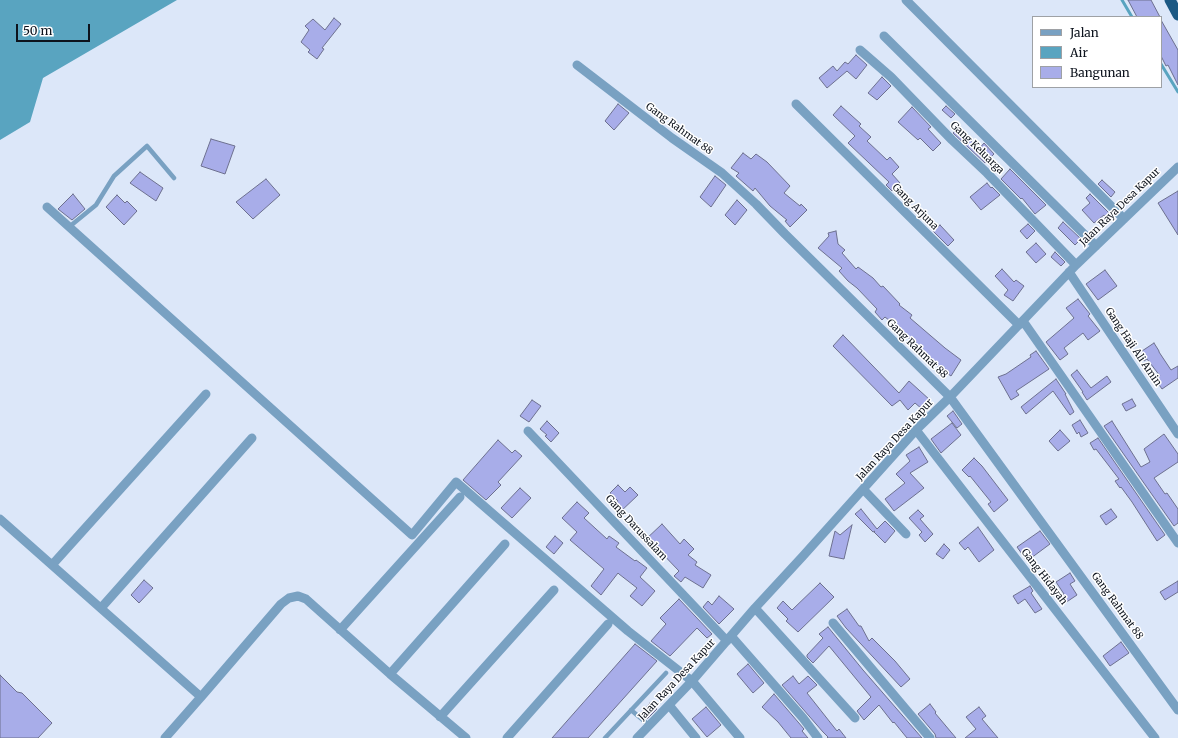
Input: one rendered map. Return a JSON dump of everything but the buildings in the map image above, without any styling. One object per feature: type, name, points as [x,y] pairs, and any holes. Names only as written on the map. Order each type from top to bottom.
[{"type":"highway","points":[[1170,0],[1178,15]]},
{"type":"street","points":[[906,0],[1124,219]]},
{"type":"street","points":[[884,36],[1096,246]]},
{"type":"street","name":"Gang Keluarga","points":[[860,50],[891,77],[1076,265]]},
{"type":"street","name":"Gang Rahmat 88","points":[[576,65],[672,138],[722,172],[950,397],[1178,710]]},
{"type":"street","name":"Gang Arjuna","points":[[796,104],[1021,323],[1178,543]]},
{"type":"street","name":"Jalan Raya Desa Kapur","points":[[637,738],[692,681],[755,608],[864,490],[916,430],[950,397],[1069,272],[1178,167]]},
{"type":"street","points":[[47,207],[412,535],[456,482],[628,631],[692,681],[740,738]]},
{"type":"street","name":"Gang Haji Ali Amin","points":[[1069,272],[1178,434]]},
{"type":"street","points":[[52,565],[206,394]]},
{"type":"street","name":"Gang Hidayah","points":[[916,430],[1155,738]]},
{"type":"street","name":"Gang Darussalam","points":[[528,431],[729,639],[803,718],[818,738]]},
{"type":"street","points":[[101,608],[252,438]]},
{"type":"street","points":[[864,490],[906,534]]},
{"type":"street","points":[[340,630],[460,497]]},
{"type":"street","points":[[0,519],[201,697]]},
{"type":"street","points":[[390,674],[505,544]]},
{"type":"street","points":[[440,717],[554,590]]},
{"type":"street","points":[[165,738],[281,604],[289,598],[298,596],[306,599],[390,674],[466,738]]},
{"type":"street","points":[[755,608],[855,718]]},
{"type":"street","points":[[833,623],[930,738]]},
{"type":"street","points":[[507,738],[608,624]]},
{"type":"street","points":[[669,705],[696,738]]},
{"type":"lane","points":[[69,227],[96,205],[114,176],[147,146],[174,178]]},
{"type":"lane","points":[[605,738],[666,673]]},
{"type":"lane","points":[[631,710],[650,726]]},
{"type":"water","points":[[0,0],[177,0],[43,78],[30,122],[0,140]]},
{"type":"waterway","points":[[1122,0],[1131,16]]},
{"type":"waterway","points":[[1162,66],[1178,92]]}]
